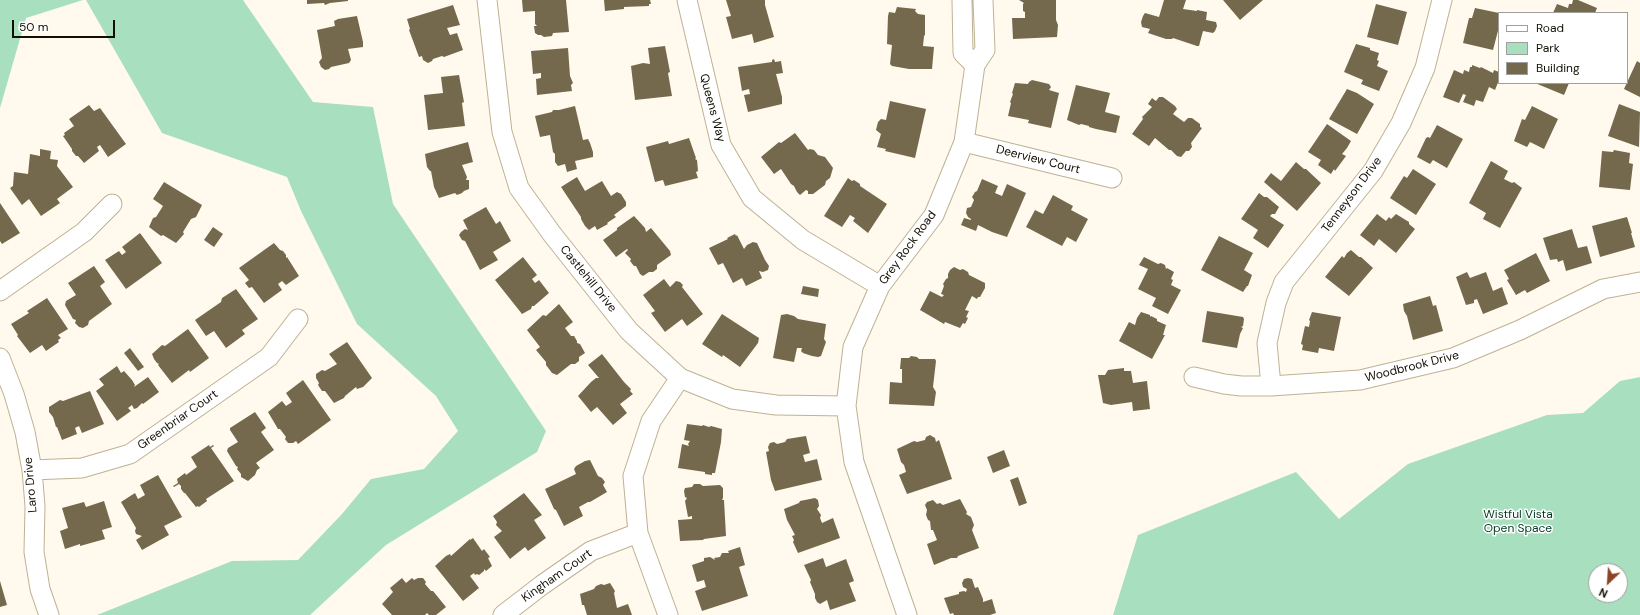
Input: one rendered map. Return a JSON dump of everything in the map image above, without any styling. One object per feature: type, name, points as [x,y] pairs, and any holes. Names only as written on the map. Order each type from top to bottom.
[{"type":"street","name":"Castlehill Drive","points":[[487,0],[502,132],[519,188],[552,234],[629,331],[680,378],[732,399],[776,405],[846,406]]},
{"type":"street","name":"Queens Way","points":[[687,0],[721,145],[752,198],[802,240],[880,286]]},
{"type":"street","points":[[962,0],[963,53],[975,65]]},
{"type":"street","name":"Grey Rock Road","points":[[907,615],[854,462],[846,406],[853,347],[880,286],[934,215],[964,142],[975,65],[985,50],[983,0]]},
{"type":"street","name":"Tenneyson Drive","points":[[1271,386],[1268,343],[1276,302],[1284,282],[1373,171],[1401,123],[1425,68],[1442,0]]},
{"type":"street","name":"Deerview Court","points":[[964,142],[1112,178]]},
{"type":"street","points":[[0,291],[84,232],[112,204]]},
{"type":"street","name":"Woodbrook Drive","points":[[1194,377],[1230,385],[1271,386],[1360,380],[1453,358],[1520,330],[1603,289],[1640,282]]},
{"type":"street","name":"Greenbriar Court","points":[[32,470],[82,468],[130,454],[269,357],[298,319]]},
{"type":"street","name":"Laro Drive","points":[[0,358],[14,394],[25,432],[32,470],[34,552],[40,589],[49,615]]},
{"type":"street","points":[[668,615],[638,533],[633,476],[651,421],[680,378]]},
{"type":"street","name":"Kingham Court","points":[[503,615],[542,585],[591,551],[638,533]]},
{"type":"green space","points":[[0,0],[83,0],[26,18],[0,108]]},
{"type":"green space","points":[[86,0],[243,0],[313,102],[373,107],[393,204],[546,431],[537,452],[386,545],[310,615],[97,615],[232,561],[298,560],[342,514],[371,479],[424,469],[458,431],[436,396],[357,324],[301,211],[287,177],[162,133]]},
{"type":"green space","name":"Wistful Vista Open Space","points":[[1640,377],[1640,615],[1113,615],[1138,535],[1296,472],[1339,519],[1408,464],[1547,415],[1583,413],[1620,381]]},
{"type":"building","points":[[307,0],[348,1],[325,5],[324,3],[307,4]]},
{"type":"building","points":[[522,0],[566,0],[569,32],[553,33],[552,36],[544,37],[535,33],[534,26],[537,26],[535,24],[535,11],[523,12]]},
{"type":"building","points":[[604,0],[650,0],[651,4],[649,4],[649,6],[624,7],[624,9],[605,11]]},
{"type":"building","points":[[726,0],[765,0],[774,37],[754,43],[752,34],[732,39],[726,17],[731,16]]},
{"type":"building","points":[[1019,0],[1056,0],[1056,20],[1058,25],[1057,37],[1013,39],[1012,18],[1025,18],[1025,12],[1023,11],[1024,3]]},
{"type":"building","points":[[1164,0],[1186,0],[1183,9],[1207,12],[1206,20],[1216,22],[1217,26],[1215,31],[1213,33],[1203,31],[1199,46],[1173,38],[1166,39],[1148,33],[1150,29],[1142,27],[1141,22],[1143,16],[1145,13],[1159,17]]},
{"type":"building","points":[[1223,0],[1263,0],[1240,20]]},
{"type":"building","points":[[1573,0],[1578,0],[1597,8],[1595,12],[1553,12],[1557,4],[1568,8],[1569,4],[1572,4]]},
{"type":"building","points":[[1376,4],[1407,12],[1398,45],[1367,37]]},
{"type":"building","points":[[453,5],[460,25],[447,28],[450,35],[457,33],[463,50],[444,57],[442,56],[433,59],[428,63],[423,60],[422,56],[419,57],[409,30],[407,19]]},
{"type":"building","points":[[897,7],[916,9],[915,11],[918,14],[925,15],[925,35],[923,46],[934,47],[932,69],[909,69],[892,66],[890,64],[892,45],[887,44],[888,16],[889,12],[895,13]]},
{"type":"building","points":[[1475,8],[1498,13],[1498,31],[1493,50],[1463,43],[1469,18],[1472,18]]},
{"type":"building","points":[[357,16],[363,47],[348,49],[351,60],[349,63],[325,70],[321,67],[319,62],[322,58],[317,30],[335,26],[334,21],[338,19]]},
{"type":"building","points":[[1356,44],[1370,48],[1370,50],[1379,53],[1377,60],[1379,61],[1377,66],[1388,71],[1379,91],[1361,84],[1363,80],[1344,72]]},
{"type":"building","points":[[665,46],[670,72],[668,73],[672,96],[635,100],[631,66],[643,63],[650,64],[648,48]]},
{"type":"building","points":[[568,48],[570,76],[573,83],[571,85],[572,91],[537,95],[536,79],[541,78],[541,73],[533,74],[531,51]]},
{"type":"building","points":[[774,59],[775,62],[781,61],[783,73],[776,74],[782,97],[782,104],[748,112],[744,95],[750,94],[749,89],[742,91],[738,67],[772,62]]},
{"type":"building","points":[[1637,61],[1640,63],[1640,97],[1624,89],[1626,84],[1628,84],[1628,80]]},
{"type":"building","points":[[1472,65],[1481,67],[1493,73],[1494,70],[1498,72],[1498,82],[1495,90],[1489,87],[1483,102],[1476,100],[1474,106],[1463,102],[1466,95],[1463,94],[1459,103],[1443,97],[1454,70],[1463,74],[1464,70],[1469,72],[1470,67],[1472,67]]},
{"type":"building","points":[[459,75],[464,102],[462,103],[465,126],[428,130],[424,95],[443,93],[441,77]]},
{"type":"building","points":[[1032,80],[1049,84],[1051,87],[1049,90],[1059,93],[1051,128],[1028,123],[1029,120],[1008,116],[1015,83],[1028,84]]},
{"type":"building","points":[[1537,84],[1569,84],[1564,95]]},
{"type":"building","points":[[1076,85],[1110,93],[1105,112],[1120,116],[1116,133],[1081,124],[1079,125],[1067,120]]},
{"type":"building","points":[[1347,89],[1357,93],[1374,104],[1357,134],[1329,119]]},
{"type":"building","points":[[1159,97],[1163,97],[1175,106],[1177,109],[1173,114],[1184,122],[1188,118],[1192,118],[1200,124],[1200,127],[1202,128],[1191,143],[1192,147],[1181,157],[1177,156],[1155,138],[1149,146],[1132,134],[1143,119],[1142,117],[1152,107],[1148,104],[1152,98],[1156,101]]},
{"type":"building","points":[[890,101],[926,109],[915,158],[885,151],[886,149],[877,147],[881,134],[876,130],[878,122],[881,119],[886,120]]},
{"type":"building","points":[[1619,104],[1640,112],[1639,147],[1608,136]]},
{"type":"building","points":[[89,105],[94,111],[100,108],[126,144],[108,157],[100,145],[97,147],[99,151],[84,163],[72,151],[63,136],[65,135],[64,133],[74,126],[69,119]]},
{"type":"building","points":[[575,106],[583,140],[588,139],[593,152],[593,157],[575,161],[577,169],[567,172],[565,164],[558,166],[555,162],[555,154],[553,152],[550,135],[540,137],[535,116],[552,112],[553,110]]},
{"type":"building","points":[[1532,106],[1558,119],[1544,149],[1530,142],[1527,147],[1514,141],[1522,119],[1525,120]]},
{"type":"building","points":[[1327,124],[1351,141],[1342,154],[1346,156],[1331,174],[1318,165],[1321,160],[1308,152]]},
{"type":"building","points":[[1437,125],[1463,139],[1447,168],[1433,160],[1430,164],[1417,157],[1426,138],[1430,138]]},
{"type":"building","points":[[795,133],[808,150],[814,150],[818,155],[825,157],[833,168],[830,178],[826,181],[825,185],[813,194],[808,194],[808,191],[806,190],[800,195],[781,169],[774,174],[761,157],[779,142],[781,143]]},
{"type":"building","points":[[689,138],[696,158],[695,159],[697,160],[698,171],[696,172],[698,178],[665,186],[663,180],[655,182],[646,147],[668,141],[669,144]]},
{"type":"building","points":[[468,142],[473,162],[462,165],[467,177],[466,180],[469,180],[469,189],[457,195],[455,193],[439,198],[434,187],[431,171],[427,167],[425,154]]},
{"type":"building","points":[[40,149],[51,151],[50,159],[58,160],[57,166],[73,187],[57,199],[60,203],[41,216],[29,199],[22,205],[10,188],[13,186],[14,172],[28,174],[30,154],[40,156]]},
{"type":"building","points":[[1614,150],[1630,153],[1629,163],[1633,164],[1630,190],[1599,187],[1602,151],[1613,152]]},
{"type":"building","points":[[1491,161],[1508,171],[1504,179],[1512,183],[1514,182],[1522,188],[1500,228],[1483,219],[1486,213],[1469,203]]},
{"type":"building","points":[[1296,162],[1321,183],[1297,211],[1264,182],[1271,173],[1281,181]]},
{"type":"building","points":[[1413,169],[1436,184],[1416,215],[1390,198],[1404,176],[1407,178]]},
{"type":"building","points":[[577,177],[585,191],[602,181],[611,196],[617,192],[621,194],[626,202],[626,206],[614,215],[616,217],[607,223],[608,224],[597,230],[595,226],[589,230],[561,187]]},
{"type":"building","points":[[848,178],[860,184],[860,186],[887,204],[868,233],[853,221],[855,218],[850,215],[842,227],[824,216]]},
{"type":"building","points":[[982,179],[998,186],[995,193],[1002,196],[1007,184],[1026,193],[1007,237],[978,225],[976,231],[961,225],[964,218],[971,220],[966,213],[967,208],[971,207],[974,200],[972,197],[977,191]]},
{"type":"building","points":[[164,182],[202,205],[196,217],[191,219],[183,232],[184,234],[176,243],[163,235],[161,236],[149,227],[153,218],[156,217],[163,206],[153,199]]},
{"type":"building","points":[[1259,193],[1264,197],[1267,197],[1279,207],[1275,214],[1270,216],[1284,225],[1268,248],[1253,238],[1258,230],[1241,219]]},
{"type":"building","points":[[1053,195],[1073,206],[1071,210],[1088,219],[1076,242],[1067,237],[1062,246],[1026,227],[1035,210],[1043,214]]},
{"type":"building","points":[[0,203],[20,233],[2,244],[0,241]]},
{"type":"building","points":[[486,207],[496,224],[500,221],[511,241],[493,252],[498,260],[480,270],[465,241],[462,240],[459,235],[465,229],[468,230],[463,220]]},
{"type":"building","points":[[1377,214],[1386,221],[1389,217],[1391,219],[1396,214],[1409,222],[1409,224],[1415,229],[1396,253],[1379,239],[1374,246],[1360,235]]},
{"type":"building","points":[[634,216],[645,228],[646,232],[651,228],[670,251],[671,255],[657,265],[657,269],[653,272],[649,272],[643,276],[625,253],[628,250],[627,249],[616,257],[603,240]]},
{"type":"building","points":[[1627,217],[1635,247],[1600,257],[1592,226]]},
{"type":"building","points":[[213,227],[223,234],[214,247],[204,240]]},
{"type":"building","points":[[1572,229],[1578,248],[1587,246],[1592,263],[1566,271],[1563,260],[1558,262],[1557,259],[1550,260],[1543,238]]},
{"type":"building","points":[[140,233],[162,263],[126,289],[105,260],[119,251],[122,255],[126,252],[122,247]]},
{"type":"building","points":[[735,234],[736,236],[737,235],[744,249],[747,245],[753,242],[757,243],[769,266],[768,270],[763,272],[759,271],[762,278],[746,286],[742,278],[733,283],[723,263],[718,265],[709,248]]},
{"type":"building","points":[[1219,236],[1253,253],[1244,270],[1252,275],[1248,286],[1243,292],[1201,270]]},
{"type":"building","points":[[274,243],[280,250],[283,251],[286,258],[287,257],[299,276],[286,285],[282,281],[278,284],[282,290],[264,303],[252,287],[249,288],[245,283],[249,280],[239,268]]},
{"type":"building","points":[[1351,250],[1373,268],[1349,296],[1325,277],[1342,256],[1344,258]]},
{"type":"building","points":[[1536,253],[1550,281],[1527,293],[1525,290],[1516,295],[1507,280],[1509,279],[1504,270]]},
{"type":"building","points":[[523,257],[537,275],[532,279],[535,283],[539,280],[549,293],[534,306],[532,306],[531,309],[522,314],[495,280]]},
{"type":"building","points":[[1144,257],[1158,264],[1161,263],[1165,265],[1166,269],[1167,268],[1174,272],[1171,279],[1173,280],[1171,285],[1181,290],[1168,314],[1152,306],[1156,298],[1138,289],[1148,269],[1139,265]]},
{"type":"building","points":[[94,266],[105,282],[100,286],[112,304],[89,321],[88,325],[83,328],[79,327],[75,323],[76,320],[73,319],[65,305],[66,301],[76,295],[68,283]]},
{"type":"building","points":[[954,267],[960,270],[963,269],[968,272],[969,275],[985,283],[985,288],[980,297],[977,299],[972,296],[965,310],[969,311],[966,317],[968,318],[965,324],[963,323],[960,328],[945,322],[944,324],[920,310],[930,291],[942,297],[944,295],[941,294],[944,286],[943,284],[948,278],[950,270]]},
{"type":"building","points":[[1467,272],[1470,278],[1486,272],[1493,291],[1502,287],[1508,304],[1483,314],[1477,299],[1474,300],[1474,303],[1466,305],[1456,277]]},
{"type":"building","points":[[664,279],[670,287],[676,281],[680,282],[683,285],[682,287],[703,314],[687,326],[682,319],[665,332],[651,313],[655,311],[643,295]]},
{"type":"building","points":[[803,286],[819,289],[818,297],[801,294]]},
{"type":"building","points":[[236,289],[258,319],[242,330],[245,334],[226,348],[214,331],[206,336],[195,320],[221,302],[222,298]]},
{"type":"building","points":[[1430,296],[1433,306],[1436,305],[1443,331],[1413,340],[1403,304]]},
{"type":"building","points":[[47,298],[68,329],[58,335],[61,338],[58,340],[59,342],[46,351],[42,345],[30,353],[17,336],[18,335],[11,324],[29,313],[27,311]]},
{"type":"building","points":[[559,304],[573,322],[565,328],[571,336],[574,336],[577,343],[580,344],[585,353],[579,357],[579,361],[575,364],[571,364],[557,375],[552,373],[546,365],[546,362],[536,350],[540,347],[527,330],[543,315],[546,316]]},
{"type":"building","points":[[1207,311],[1243,317],[1243,326],[1241,327],[1243,328],[1237,348],[1202,342]]},
{"type":"building","points":[[1141,312],[1150,315],[1150,317],[1151,316],[1157,319],[1157,321],[1166,325],[1163,335],[1165,335],[1152,359],[1119,341],[1129,322],[1135,325]]},
{"type":"building","points":[[1312,312],[1341,317],[1334,351],[1319,348],[1318,353],[1302,350],[1303,345],[1301,344],[1305,326],[1309,327],[1309,320]]},
{"type":"building","points":[[722,314],[759,338],[758,343],[740,367],[723,355],[722,357],[702,344]]},
{"type":"building","points":[[787,314],[798,319],[826,324],[824,339],[826,342],[821,356],[812,356],[803,353],[801,351],[802,348],[797,348],[794,362],[773,358],[781,315]]},
{"type":"building","points":[[188,329],[209,358],[190,372],[189,370],[172,383],[158,365],[159,364],[154,359],[152,354],[162,345],[165,346]]},
{"type":"building","points":[[347,342],[372,378],[363,387],[357,389],[356,387],[344,398],[334,403],[325,391],[322,391],[318,385],[319,383],[316,378],[316,374],[337,364],[329,354]]},
{"type":"building","points":[[130,348],[144,367],[138,371],[124,353]]},
{"type":"building","points":[[602,354],[631,389],[630,391],[633,394],[620,404],[627,413],[613,425],[597,407],[591,412],[578,396],[591,382],[596,378],[599,378],[588,365]]},
{"type":"building","points":[[911,356],[919,359],[935,359],[936,361],[933,387],[936,392],[934,406],[889,404],[890,382],[902,383],[902,369],[900,369],[901,358],[909,358]]},
{"type":"building","points":[[117,366],[121,373],[124,371],[132,380],[135,385],[134,387],[148,377],[159,392],[137,408],[134,409],[132,405],[128,408],[131,411],[117,421],[96,391],[104,385],[99,379]]},
{"type":"building","points":[[1124,368],[1124,371],[1131,371],[1133,383],[1147,381],[1150,409],[1133,411],[1132,402],[1111,405],[1103,403],[1098,375],[1105,375],[1108,370]]},
{"type":"building","points":[[303,380],[331,420],[298,444],[296,441],[293,443],[288,443],[285,439],[286,437],[280,429],[278,429],[268,412],[282,401],[286,406],[292,402],[286,393]]},
{"type":"building","points":[[90,391],[104,424],[82,433],[79,426],[75,428],[77,434],[62,440],[53,417],[49,412],[49,407],[60,400],[63,401]]},
{"type":"building","points":[[255,412],[266,428],[261,432],[274,450],[256,463],[260,468],[248,481],[241,477],[241,474],[237,469],[238,467],[227,451],[228,448],[238,442],[230,428]]},
{"type":"building","points":[[687,424],[711,426],[722,429],[715,473],[712,473],[712,475],[705,474],[705,472],[678,468],[682,444],[689,446],[688,444],[690,441],[684,440]]},
{"type":"building","points":[[930,435],[935,438],[936,442],[939,440],[952,479],[907,494],[899,475],[906,472],[897,449],[914,441],[917,442],[925,440],[926,437]]},
{"type":"building","points":[[806,436],[810,453],[803,455],[805,462],[817,459],[822,480],[775,491],[771,480],[766,452],[769,451],[768,447],[770,443],[774,442],[777,444],[785,442],[787,439]]},
{"type":"building","points":[[209,445],[210,447],[213,445],[214,446],[211,448],[234,481],[206,499],[207,501],[199,507],[196,507],[181,489],[179,484],[174,487],[173,486],[178,483],[177,479],[185,473],[186,475],[197,467],[191,457]]},
{"type":"building","points":[[1004,450],[1010,466],[993,473],[987,457]]},
{"type":"building","points":[[590,460],[598,476],[605,482],[603,485],[607,492],[579,507],[583,516],[564,526],[545,489],[576,474],[574,469],[576,466]]},
{"type":"building","points":[[158,475],[182,517],[164,526],[169,535],[142,550],[136,540],[142,536],[136,534],[136,528],[121,502],[135,493],[138,499],[145,495],[140,485]]},
{"type":"building","points":[[1018,477],[1027,503],[1019,506],[1010,480]]},
{"type":"building","points":[[694,484],[700,484],[703,486],[720,485],[723,488],[722,500],[724,500],[726,536],[703,540],[680,541],[678,520],[692,519],[692,516],[688,517],[685,501],[687,498],[685,497],[684,491],[685,488],[692,487]]},
{"type":"building","points":[[524,493],[542,515],[534,520],[546,538],[528,551],[525,547],[510,559],[494,537],[502,531],[496,525],[497,522],[493,516]]},
{"type":"building","points":[[815,498],[818,500],[819,506],[817,509],[821,515],[820,518],[822,523],[833,518],[840,538],[798,553],[792,536],[795,535],[787,520],[784,509],[799,503],[800,501]]},
{"type":"building","points":[[960,499],[967,512],[966,514],[971,517],[974,525],[972,530],[979,548],[958,556],[957,558],[951,558],[934,565],[927,544],[937,540],[933,530],[931,530],[930,521],[926,515],[927,510],[925,505],[927,502],[933,500],[937,504],[940,503],[943,505]]},
{"type":"building","points":[[104,501],[112,527],[102,530],[105,539],[80,546],[80,544],[65,549],[60,531],[68,528],[62,508],[84,502],[86,507]]},
{"type":"building","points":[[473,538],[482,551],[484,549],[490,557],[488,558],[492,566],[486,571],[484,569],[484,571],[479,575],[475,575],[474,573],[470,576],[479,588],[463,601],[435,566],[446,556],[450,554],[451,556]]},
{"type":"building","points":[[740,547],[745,565],[739,567],[748,596],[702,611],[695,591],[706,587],[704,580],[697,582],[692,565],[704,561],[704,558],[710,557],[715,560],[714,558],[720,557],[722,553],[729,553],[728,551]]},
{"type":"building","points":[[823,558],[826,567],[846,559],[854,581],[849,583],[856,601],[830,610],[827,600],[820,604],[817,602],[810,582],[811,580],[804,565]]},
{"type":"building","points":[[402,578],[406,583],[412,578],[414,580],[423,578],[426,582],[425,584],[446,607],[436,615],[429,615],[427,613],[425,615],[392,615],[382,604],[393,592],[390,588]]},
{"type":"building","points":[[964,579],[972,579],[975,588],[978,587],[983,602],[992,599],[996,613],[990,615],[950,614],[944,598],[959,594],[959,592],[966,592],[967,589],[963,587],[962,583]]},
{"type":"building","points":[[0,581],[7,605],[0,607]]},
{"type":"building","points":[[610,583],[615,591],[614,593],[617,608],[628,604],[632,615],[587,615],[584,605],[582,605],[580,594],[594,589],[596,586],[601,584],[604,585]]}]
